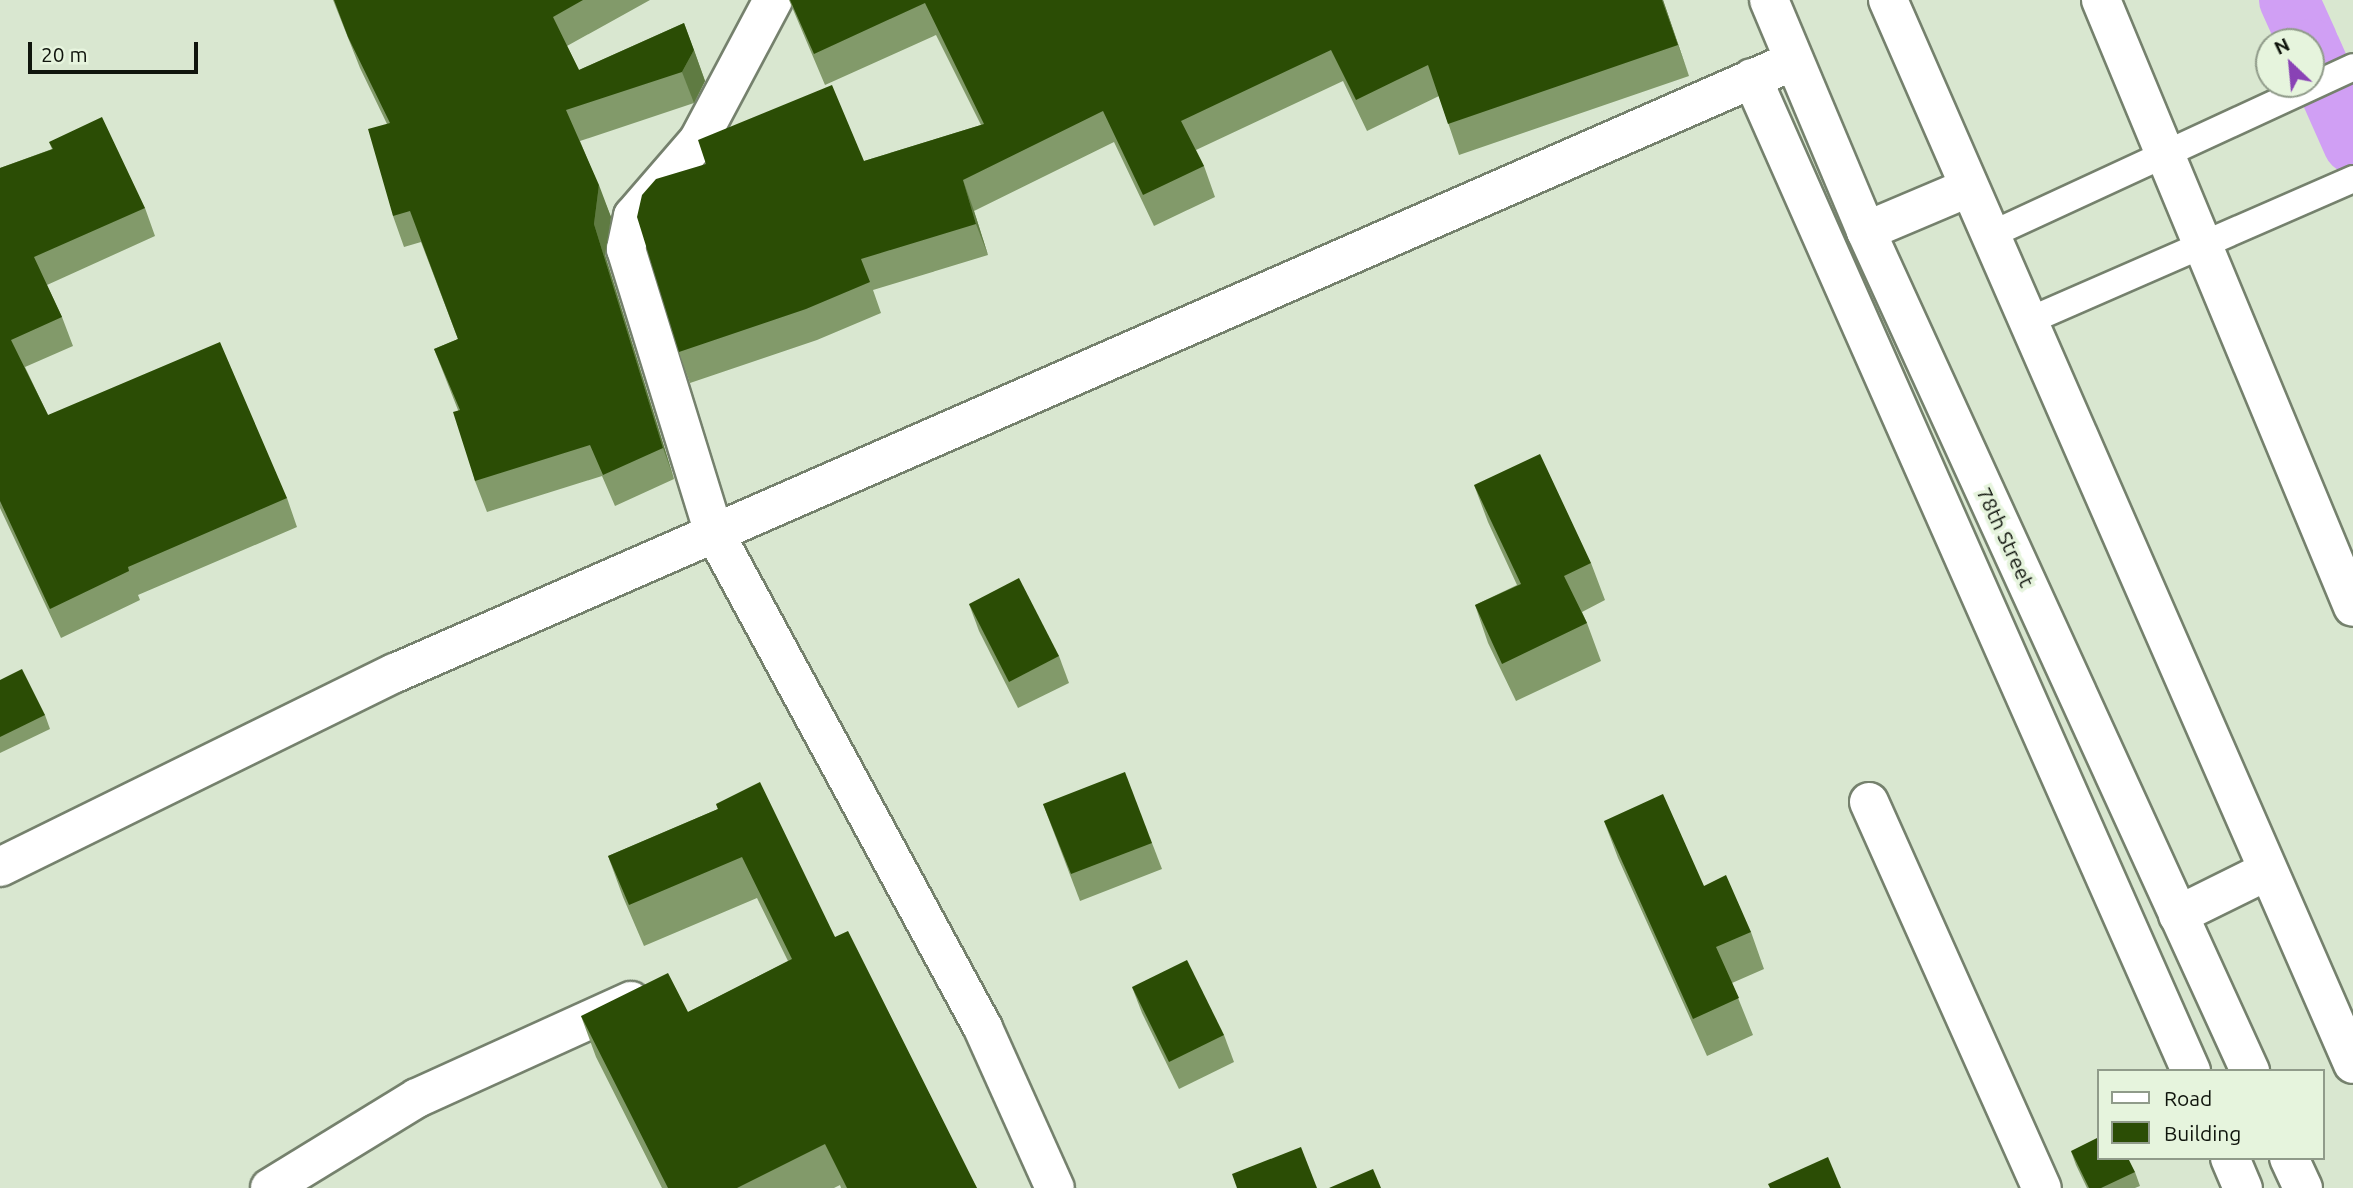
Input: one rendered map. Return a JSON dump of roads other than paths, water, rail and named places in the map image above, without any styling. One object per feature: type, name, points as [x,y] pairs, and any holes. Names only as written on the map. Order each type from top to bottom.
[{"type":"main road","points":[[773,0],[698,141],[634,216],[626,250],[713,530],[983,1028],[1055,1188]]},
{"type":"main road","name":"78th Street","points":[[1769,0],[1867,231],[2248,1069]]},
{"type":"main road","points":[[1888,0],[1988,236],[2353,1064]]},
{"type":"main road","points":[[2101,0],[2353,607]]},
{"type":"main road","points":[[0,867],[395,673],[713,530],[1793,61]]},
{"type":"main road","points":[[1752,78],[2190,1069]]},
{"type":"main road","points":[[1867,231],[1968,188]]},
{"type":"main road","points":[[1869,802],[2042,1188]]},
{"type":"main road","points":[[2179,915],[2267,871]]},
{"type":"main road","points":[[270,1188],[417,1098],[650,993]]},
{"type":"main road","points":[[2231,1160],[2243,1188]]},
{"type":"main road","points":[[2290,1160],[2303,1188]]},
{"type":"lane","points":[[1988,236],[2166,157],[2275,102],[2352,68]]},
{"type":"lane","points":[[2026,322],[2353,179]]},
{"type":"waterway","points":[[2289,0],[2302,28]]},
{"type":"waterway","points":[[2325,81],[2353,144]]}]
